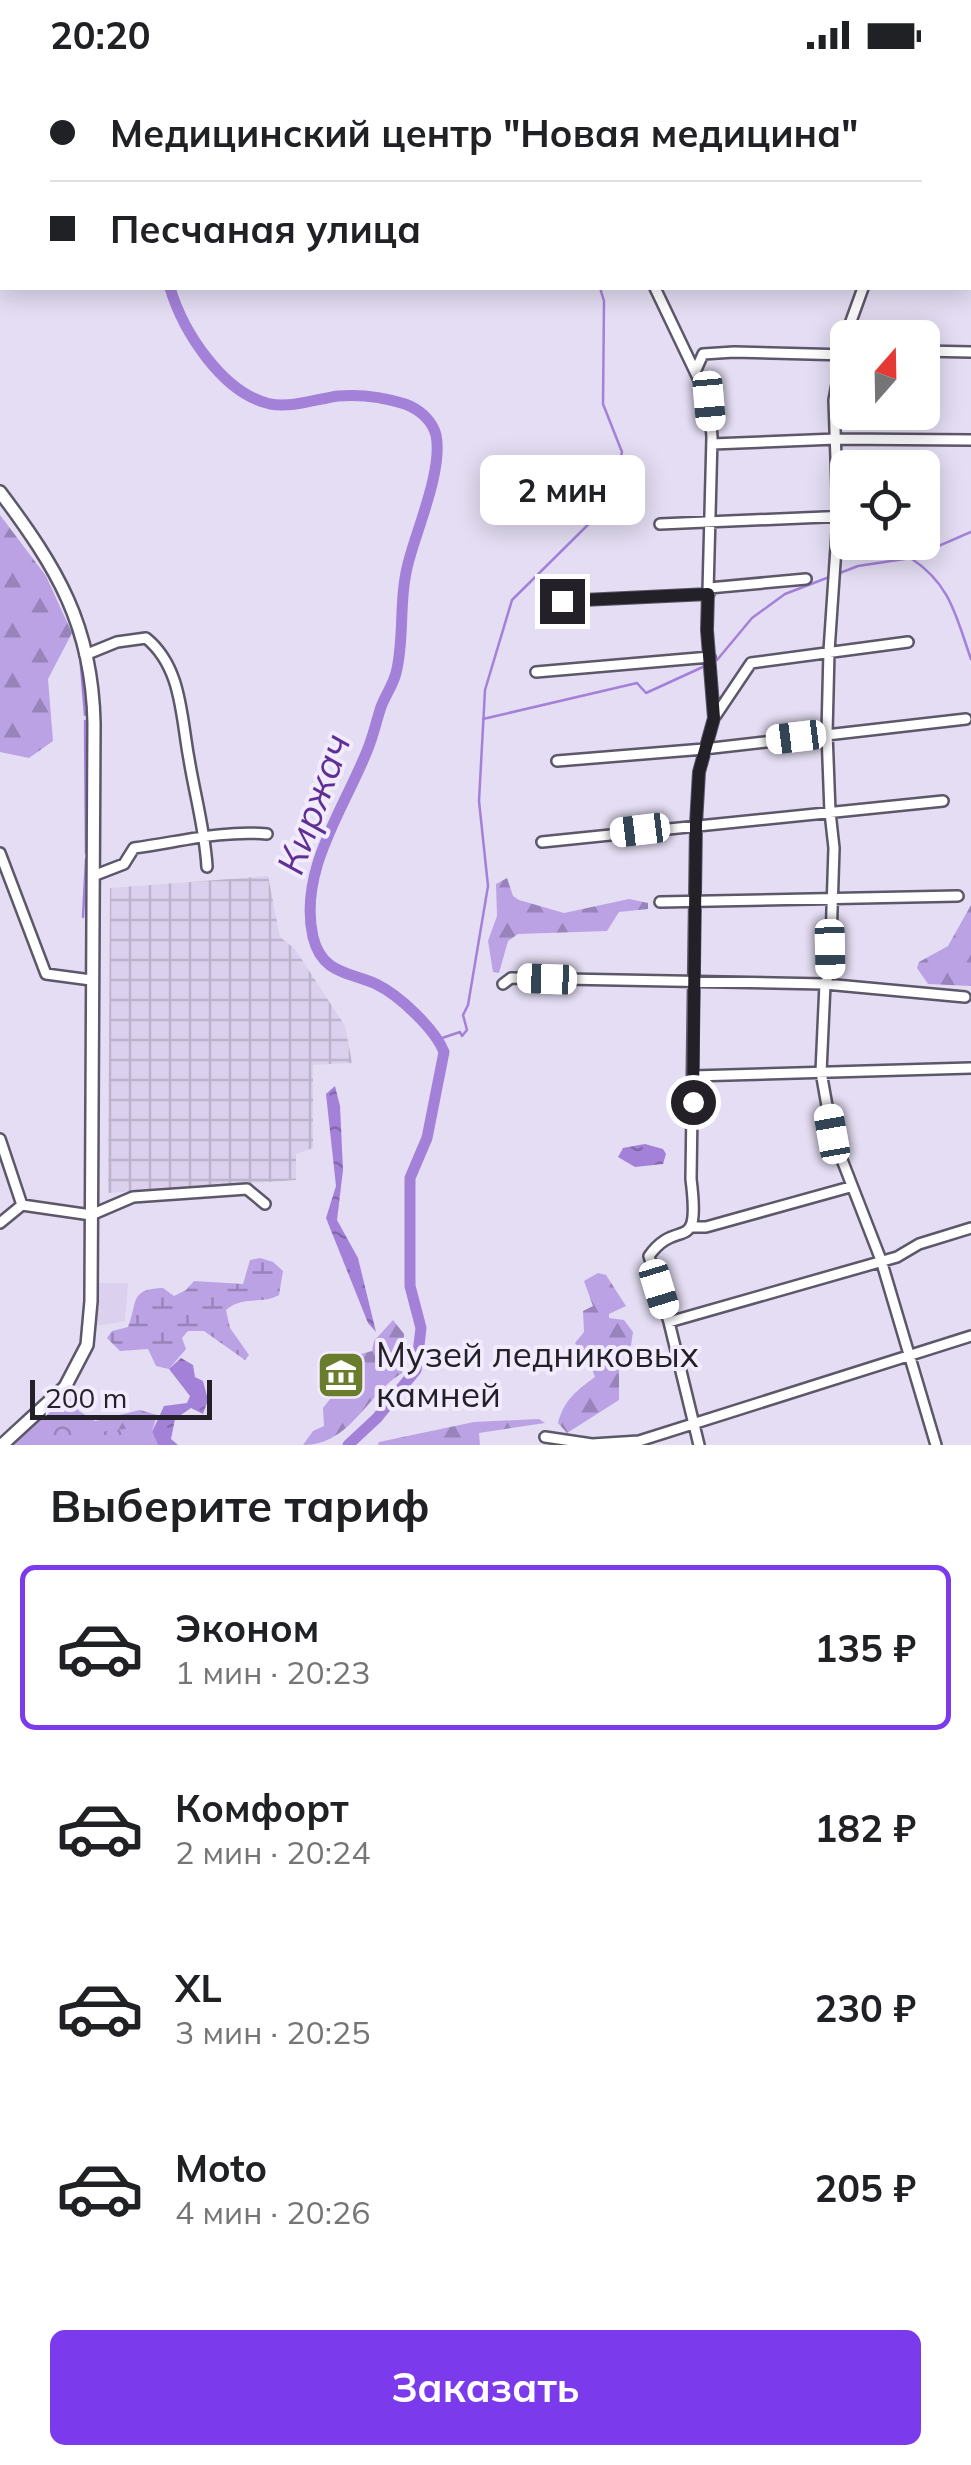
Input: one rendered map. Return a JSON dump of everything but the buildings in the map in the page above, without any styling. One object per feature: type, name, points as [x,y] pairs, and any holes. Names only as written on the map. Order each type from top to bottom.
[{"type":"main road","points":[[0,492],[56,572],[75,611],[94,703],[91,1301],[86,1346],[66,1388],[2,1445]]},
{"type":"street","points":[[656,290],[709,401],[712,444],[708,591],[714,718]]},
{"type":"street","points":[[854,320],[863,290]]},
{"type":"street","points":[[940,352],[971,352]]},
{"type":"street","points":[[696,370],[703,354],[830,355]]},
{"type":"street","points":[[836,430],[837,450]]},
{"type":"street","points":[[712,444],[836,439],[971,440]]},
{"type":"street","points":[[660,524],[830,517]]},
{"type":"street","points":[[836,560],[827,733],[834,848],[822,1072],[832,1134],[881,1260],[936,1445]]},
{"type":"street","points":[[562,601],[708,591],[806,579]]},
{"type":"street","points":[[86,655],[118,642],[146,638],[159,648],[180,697],[188,758],[205,835],[207,867]]},
{"type":"street","points":[[699,1445],[670,1322],[649,1256],[658,1244],[684,1234],[696,1215],[692,1180],[696,824],[704,749],[714,718],[751,663],[908,642]]},
{"type":"street","points":[[536,672],[710,657]]},
{"type":"street","points":[[556,761],[704,749],[966,719]]},
{"type":"street","points":[[542,842],[943,801]]},
{"type":"street","points":[[93,876],[124,864],[134,848],[205,835],[267,834]]},
{"type":"street","points":[[0,853],[46,974],[91,980]]},
{"type":"street","points":[[660,902],[958,896]]},
{"type":"street","points":[[503,984],[511,978],[825,984],[965,997]]},
{"type":"street","points":[[693,1076],[971,1068]]},
{"type":"street","points":[[0,1139],[22,1204]]},
{"type":"street","points":[[692,1226],[706,1227],[850,1187]]},
{"type":"street","points":[[22,1204],[92,1214],[132,1197],[247,1189],[266,1204]]},
{"type":"street","points":[[0,1224],[22,1204]]},
{"type":"street","points":[[670,1322],[897,1258],[919,1244],[971,1228]]},
{"type":"street","points":[[545,1437],[592,1444],[639,1443],[971,1336]]},
{"type":"shaded area","points":[[268,876],[280,937],[295,949],[345,1026],[352,1063],[313,1065],[313,1148],[296,1154],[296,1180],[108,1193],[110,888]]},
{"type":"shaded area","points":[[97,1283],[128,1283],[125,1321],[97,1326]]},
{"type":"green space","points":[[0,515],[46,576],[72,633],[48,679],[53,741],[29,758],[0,752]]},
{"type":"green space","points":[[507,878],[513,896],[519,900],[564,913],[629,899],[648,903],[648,909],[619,912],[607,931],[518,934],[508,941],[499,973],[493,972],[488,941],[497,916],[496,884]]},
{"type":"green space","points":[[971,905],[971,986],[928,984],[917,968],[919,962],[948,946]]},
{"type":"green space","points":[[260,1258],[283,1271],[279,1295],[239,1303],[226,1310],[230,1328],[249,1355],[245,1360],[204,1331],[188,1331],[182,1338],[186,1349],[169,1369],[156,1366],[148,1349],[120,1351],[107,1338],[112,1331],[128,1327],[136,1298],[145,1291],[163,1288],[174,1296],[194,1281],[243,1284],[250,1260]]},
{"type":"green space","points":[[598,1273],[606,1275],[626,1306],[609,1314],[609,1318],[624,1320],[633,1332],[631,1345],[619,1358],[619,1400],[567,1433],[558,1423],[567,1402],[595,1377],[575,1343],[584,1332],[583,1311],[593,1306],[584,1281]]},
{"type":"green space","points":[[393,1320],[404,1334],[402,1373],[334,1437],[303,1445],[313,1431],[324,1426],[323,1408],[341,1385],[353,1356],[372,1351],[374,1341]]},
{"type":"green space","points":[[72,1397],[79,1411],[95,1421],[140,1410],[157,1415],[152,1432],[158,1445],[17,1445]]},
{"type":"green space","points":[[60,1402],[92,1433],[141,1427],[151,1445],[11,1445]]},
{"type":"green space","points":[[539,1419],[545,1423],[479,1433],[480,1445],[378,1445],[474,1422]]},
{"type":"water","points":[[335,1086],[340,1106],[343,1170],[337,1220],[358,1258],[376,1332],[368,1323],[326,1218],[336,1186],[326,1094]]},
{"type":"water","points":[[645,1144],[663,1149],[663,1164],[635,1167],[618,1157],[623,1148]]},
{"type":"water","points":[[181,1358],[193,1365],[208,1400],[203,1414],[191,1408],[175,1419],[171,1439],[178,1445],[158,1445],[152,1432],[164,1406],[187,1403],[190,1396],[169,1369]]},
{"type":"waterway","name":"Киржач","points":[[171,290],[184,323],[207,358],[252,398],[278,405],[347,395],[388,400],[420,412],[436,435],[433,481],[406,574],[396,673],[367,751],[317,864],[312,888],[313,937],[323,958],[338,970],[376,984],[395,996],[425,1023],[444,1052],[427,1138],[410,1178],[410,1286],[421,1328],[416,1370],[377,1418],[348,1445]]},
{"type":"waterway","points":[[439,1039],[460,1032],[462,1036],[467,1030],[463,1015],[468,1005],[488,886],[479,801],[485,690],[512,600],[612,501],[622,452],[603,404],[604,301],[601,290]]},
{"type":"waterway","points":[[717,660],[752,618],[785,594],[858,566],[911,558],[971,532]]},
{"type":"waterway","points":[[913,560],[944,591],[971,659]]},
{"type":"waterway","points":[[80,655],[85,715]]},
{"type":"waterway","points":[[483,719],[637,683],[646,693],[705,666]]},
{"type":"waterway","points":[[85,721],[86,853]]},
{"type":"waterway","points":[[83,917],[86,859]]},
{"type":"place","name":"Музей ледниковых камней","points":[[341,1375]]},
{"type":"route","points":[[562,601],[708,594],[714,718],[699,772],[696,824],[693,1102]]}]
